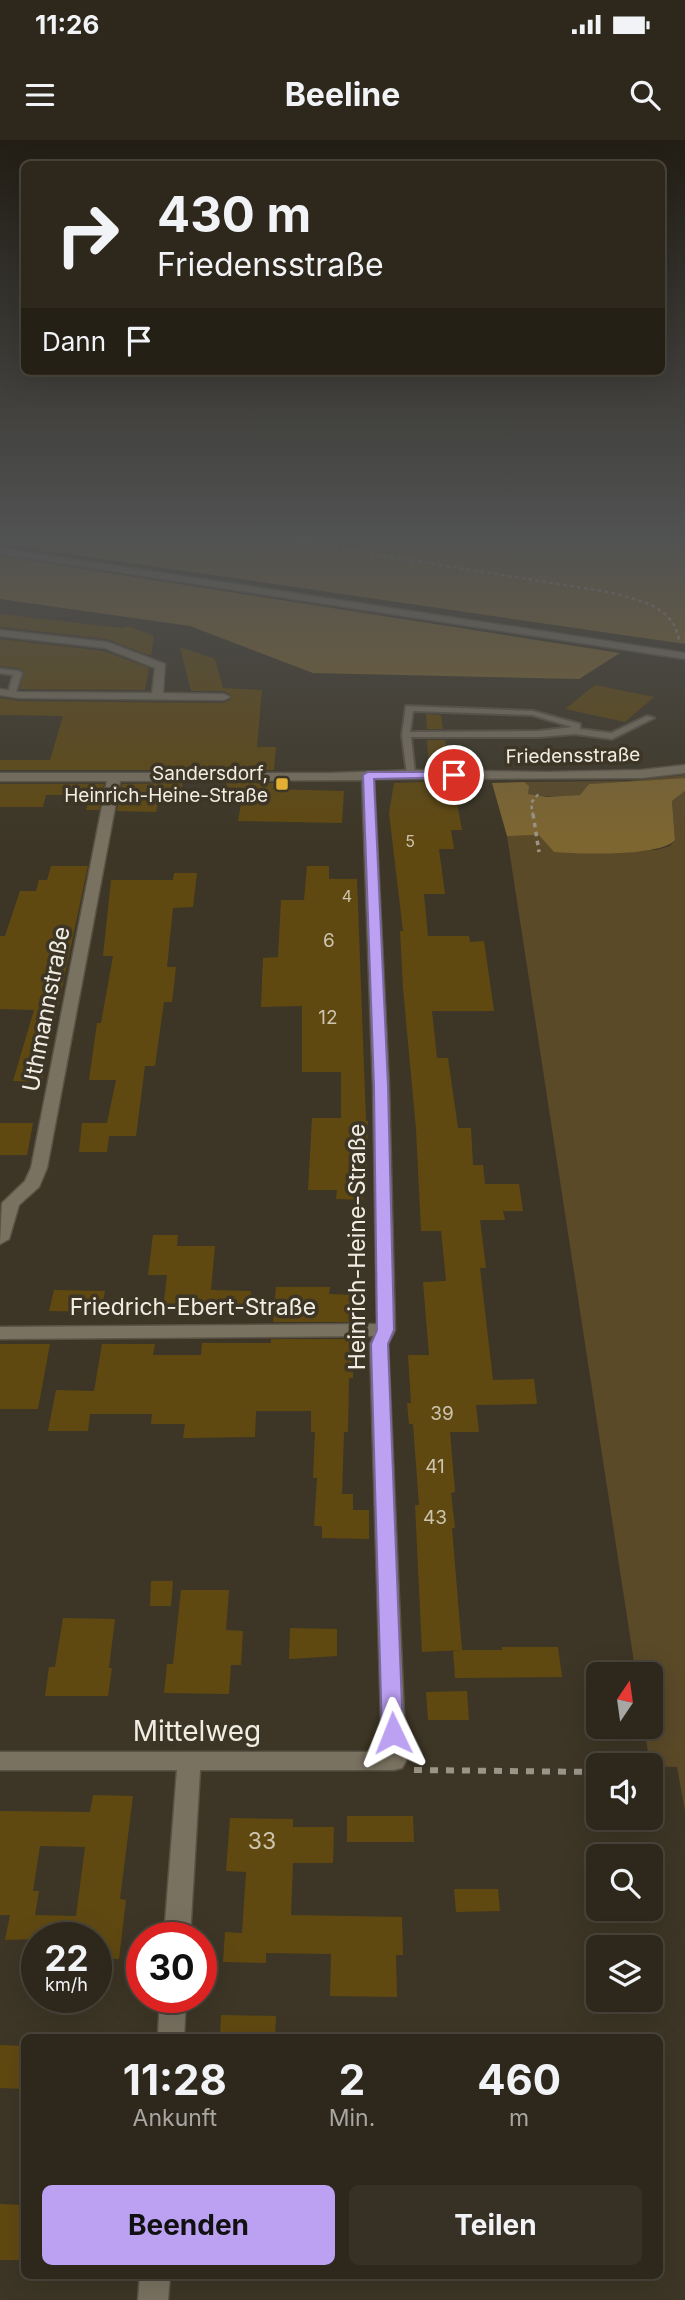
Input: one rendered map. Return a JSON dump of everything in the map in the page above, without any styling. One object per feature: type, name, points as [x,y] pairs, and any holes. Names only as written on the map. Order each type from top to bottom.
[{"type":"street","points":[[43,638],[107,645],[160,666],[157,696]]},
{"type":"street","points":[[569,638],[682,655]]},
{"type":"street","points":[[6,693],[224,697]]},
{"type":"street","name":"Friedensstraße","points":[[0,777],[411,774],[547,776],[641,774],[685,769]]},
{"type":"street","name":"Heinrich-Heine-Straße","points":[[368,775],[381,1086],[386,1330],[379,1344],[394,1761]]},
{"type":"street","name":"Uthmannstraße","points":[[0,1239],[12,1203],[33,1183],[39,1168],[114,777]]},
{"type":"street","name":"Friedrich-Ebert-Straße","points":[[0,1333],[386,1330]]},
{"type":"street","name":"Mittelweg","points":[[0,1761],[394,1761]]},
{"type":"street","points":[[178,1922],[189,1761]]},
{"type":"street","points":[[171,2034],[172,2013]]},
{"type":"street","points":[[153,2300],[155,2279]]},
{"type":"lane","points":[[0,671],[18,673],[6,693]]},
{"type":"lane","points":[[411,774],[406,735],[409,708],[533,713],[577,726],[575,732]]},
{"type":"lane","points":[[406,735],[575,732],[612,736],[650,718]]},
{"type":"path","points":[[539,852],[531,803],[533,797],[543,789],[547,776]]},
{"type":"path","points":[[394,1761],[417,1771],[586,1772]]},
{"type":"shaded area","points":[[221,638],[523,638],[620,653],[579,679],[313,673]]},
{"type":"shaded area","points":[[643,638],[685,638],[685,644]]},
{"type":"shaded area","points":[[685,775],[685,778],[589,784],[580,795],[567,797],[528,794],[524,782],[627,781]]},
{"type":"shaded area","points":[[685,778],[685,791],[672,801],[675,840],[654,849],[618,853],[554,852],[539,835],[507,836],[492,783],[524,782],[529,786],[528,794],[547,797],[580,795],[589,784]]},
{"type":"shaded area","points":[[685,791],[685,1811],[677,1767],[663,1766],[663,1753],[648,1753],[646,1740],[663,1740],[663,1662],[634,1662],[507,836],[540,835],[554,852],[656,850],[670,846],[675,840],[672,801]]},
{"type":"building","points":[[96,638],[154,638],[151,656],[107,639]]},
{"type":"building","points":[[0,639],[104,651],[149,668],[145,690],[20,689],[24,672],[18,668],[0,666]]},
{"type":"building","points":[[180,647],[215,659],[223,688],[262,690],[257,747],[276,747],[274,770],[0,770],[0,760],[50,760],[63,716],[0,715],[0,698],[19,701],[224,703],[231,699],[232,696],[224,691],[191,691]]},
{"type":"building","points":[[595,685],[654,697],[625,722],[565,709]]},
{"type":"building","points":[[426,714],[441,715],[443,729],[427,729]]},
{"type":"building","points":[[427,740],[445,740],[451,768],[429,768]]},
{"type":"building","points":[[453,781],[462,830],[451,830],[454,849],[439,849],[445,894],[424,894],[428,936],[469,936],[470,942],[484,941],[494,1011],[432,1011],[437,1058],[448,1058],[458,1128],[471,1128],[473,1165],[483,1165],[485,1184],[519,1184],[523,1211],[503,1211],[505,1220],[480,1220],[486,1268],[480,1268],[493,1380],[534,1379],[537,1404],[476,1405],[479,1432],[450,1432],[455,1492],[451,1493],[455,1528],[452,1528],[462,1650],[422,1652],[415,1505],[419,1505],[413,1424],[409,1424],[407,1403],[411,1403],[408,1355],[429,1355],[423,1282],[446,1281],[441,1231],[421,1231],[416,1129],[403,988],[400,931],[403,931],[389,813],[394,783]]},
{"type":"building","points":[[183,783],[179,797],[160,796],[156,812],[117,811],[122,784]]},
{"type":"building","points":[[227,783],[274,783],[273,789],[344,791],[342,823],[238,821],[242,798],[223,797]]},
{"type":"building","points":[[0,784],[104,784],[99,810],[86,810],[91,795],[46,795],[43,807],[0,807]]},
{"type":"building","points":[[51,866],[88,866],[42,1082],[13,1081],[34,1010],[0,1009],[0,936],[5,936],[20,891],[36,891],[39,880],[47,880]]},
{"type":"building","points":[[307,866],[329,866],[329,879],[357,879],[368,1121],[366,1191],[363,1191],[363,1200],[336,1199],[337,1190],[308,1190],[312,1118],[341,1118],[341,1072],[302,1072],[302,1006],[261,1007],[263,958],[278,957],[281,900],[304,900]]},
{"type":"building","points":[[174,873],[197,873],[193,907],[173,908],[167,967],[176,967],[172,1002],[164,1002],[155,1066],[145,1066],[136,1136],[109,1136],[107,1152],[79,1152],[82,1123],[107,1123],[116,1080],[89,1080],[97,1023],[101,1023],[113,956],[103,956],[111,880],[173,880]]},
{"type":"building","points":[[0,1123],[33,1123],[27,1155],[0,1155]]},
{"type":"building","points":[[153,1235],[178,1235],[177,1246],[215,1246],[211,1290],[251,1291],[251,1310],[163,1310],[167,1275],[148,1275]]},
{"type":"building","points":[[276,1287],[330,1287],[329,1294],[353,1295],[353,1322],[273,1322]]},
{"type":"building","points":[[54,1290],[105,1291],[101,1312],[49,1311]]},
{"type":"building","points":[[271,1339],[353,1339],[353,1378],[349,1378],[348,1432],[344,1432],[342,1494],[353,1494],[353,1510],[369,1510],[369,1539],[322,1538],[322,1526],[314,1526],[317,1478],[313,1478],[315,1432],[311,1432],[311,1411],[256,1411],[255,1437],[183,1438],[185,1424],[151,1424],[152,1414],[90,1414],[88,1431],[48,1431],[56,1390],[94,1391],[102,1344],[155,1344],[153,1355],[201,1355],[202,1343],[271,1343]]},
{"type":"building","points":[[0,1344],[50,1344],[38,1409],[0,1409]]},
{"type":"building","points":[[151,1581],[173,1581],[171,1606],[150,1606]]},
{"type":"building","points":[[181,1590],[229,1590],[226,1630],[243,1631],[241,1665],[231,1665],[229,1694],[164,1693],[167,1664],[173,1664]]},
{"type":"building","points":[[63,1618],[115,1619],[108,1696],[45,1696],[49,1667],[55,1667]]},
{"type":"building","points":[[290,1628],[337,1629],[337,1656],[289,1659]]},
{"type":"building","points":[[502,1647],[558,1647],[562,1677],[455,1678],[453,1650],[502,1650]]},
{"type":"building","points":[[467,1691],[469,1720],[428,1720],[426,1692]]},
{"type":"building","points":[[93,1795],[133,1796],[120,1899],[126,1900],[119,1959],[112,1959],[112,1922],[21,1922],[21,1939],[5,1940],[10,1915],[0,1915],[0,1811],[90,1812]],"holes":[[[40,1846],[85,1847],[76,1916],[35,1915],[39,1891],[33,1891]]]},
{"type":"building","points":[[347,1816],[413,1816],[414,1842],[347,1842]]},
{"type":"building","points":[[230,1818],[293,1819],[293,1827],[334,1827],[333,1863],[293,1863],[291,1915],[402,1917],[403,1955],[396,1955],[397,1997],[330,1996],[331,1954],[266,1953],[266,1963],[223,1962],[225,1932],[242,1933],[246,1872],[226,1871]]},
{"type":"building","points":[[454,1889],[498,1889],[500,1911],[456,1912]]},
{"type":"building","points":[[221,2015],[276,2016],[275,2034],[220,2034]]},
{"type":"building","points":[[0,2045],[21,2046],[21,2089],[0,2088]]},
{"type":"building","points":[[0,2204],[21,2205],[21,2260],[0,2260]]},
{"type":"place","name":"Sandersdorf, Heinrich-Heine-Straße","points":[[282,784]]},
{"type":"route","points":[[393,1733],[379,1344],[386,1330],[381,1086],[368,775],[454,775]]}]
